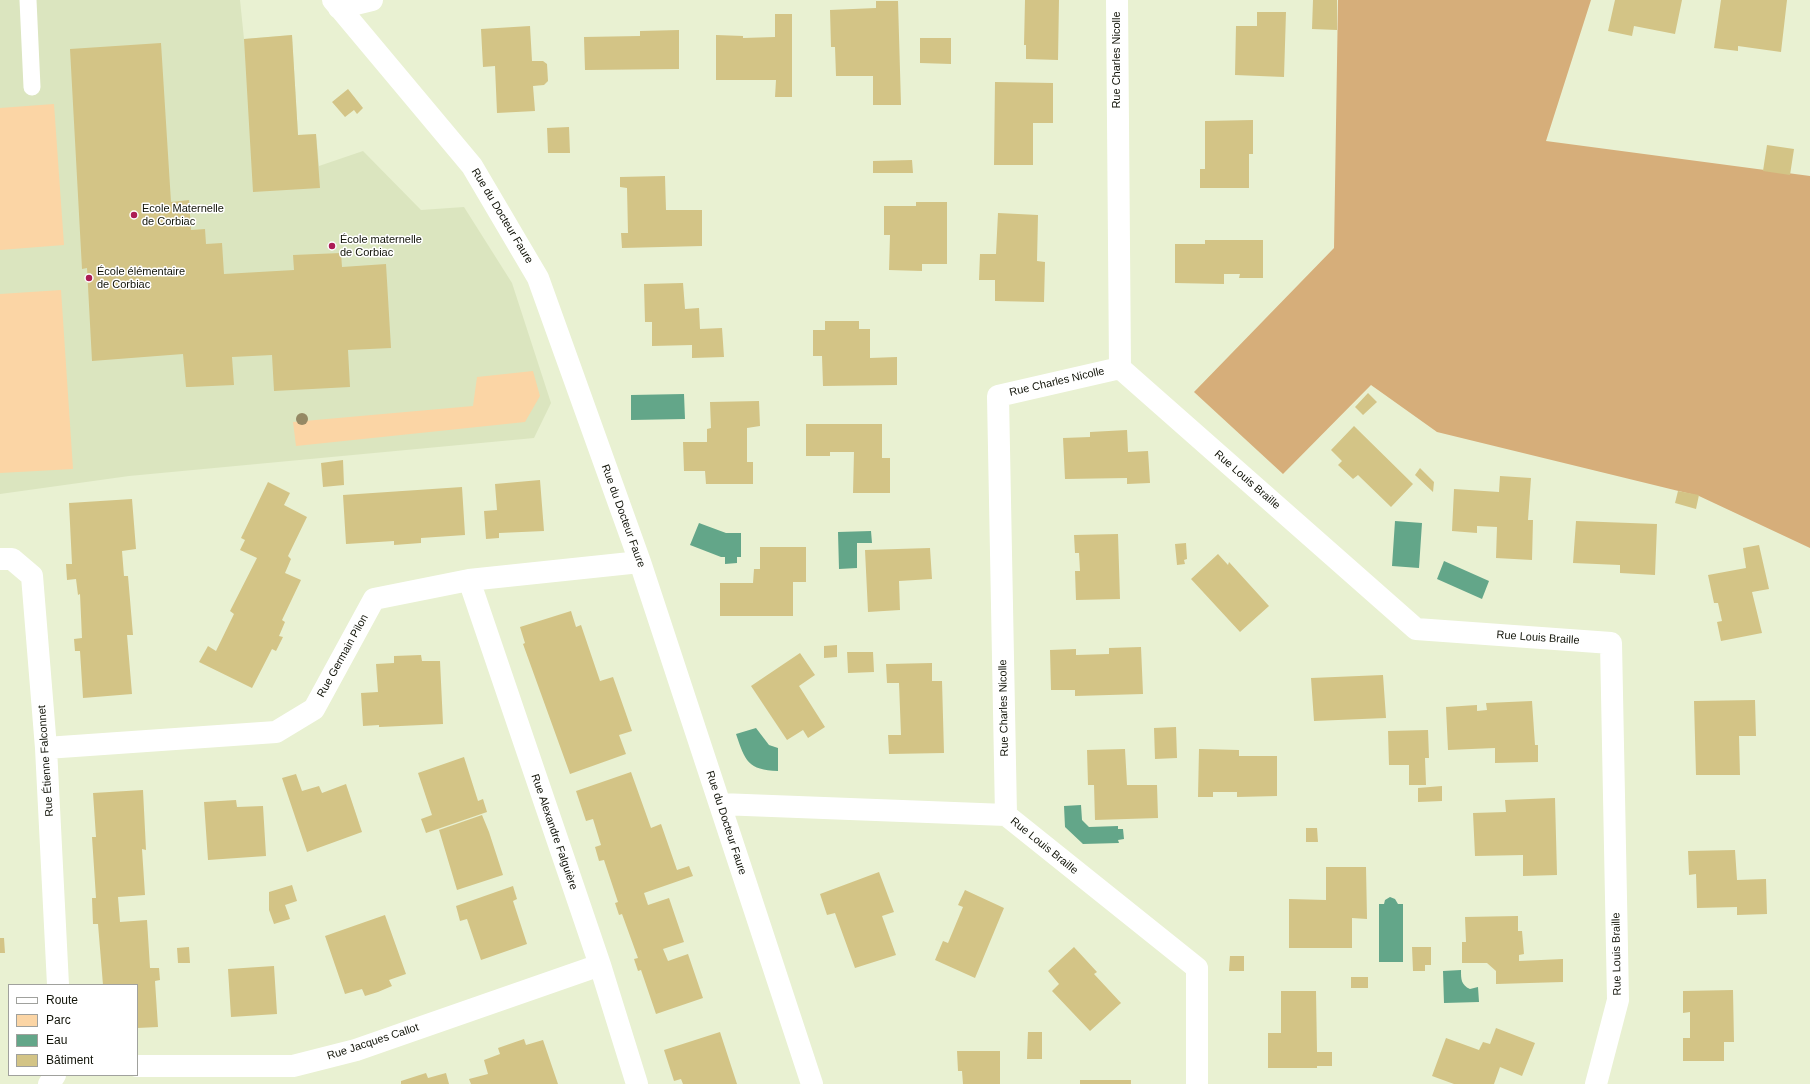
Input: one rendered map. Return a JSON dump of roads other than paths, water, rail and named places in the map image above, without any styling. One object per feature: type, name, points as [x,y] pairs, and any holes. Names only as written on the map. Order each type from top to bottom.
[{"type":"street","points":[[336,4],[372,0]]},
{"type":"street","name":"Rue Charles Nicolle","points":[[1006,815],[998,396],[1120,368],[1117,0]]},
{"type":"street","name":"Rue du Docteur Faure","points":[[336,4],[472,166],[538,278],[640,562],[812,1084]]},
{"type":"street","name":"Rue Louis Braille","points":[[1120,368],[1416,629],[1611,643],[1618,1000],[1596,1084]]},
{"type":"street","name":"Rue Étienne Falconnet","points":[[0,559],[12,559],[32,576],[46,748],[58,984]]},
{"type":"street","name":"Rue Germain Pilon","points":[[46,748],[276,732],[314,709],[374,599],[469,580],[640,562]]},
{"type":"street","name":"Rue Alexandre Falguière","points":[[469,580],[600,965],[637,1084]]},
{"type":"street","name":"Rue Louis Braille","points":[[720,804],[1006,815],[1197,968],[1197,1084]]},
{"type":"street","name":"Rue Jacques Callot","points":[[138,1066],[293,1066],[356,1050],[600,965]]},
{"type":"lane","points":[[28,0],[32,87]]},
{"type":"water","points":[[684,394],[685,419],[631,420],[631,395]]},
{"type":"water","points":[[1395,521],[1422,523],[1419,568],[1392,566]]},
{"type":"water","points":[[699,523],[726,533],[741,533],[741,557],[737,557],[737,563],[725,564],[725,557],[721,557],[690,545]]},
{"type":"water","points":[[871,531],[872,543],[857,543],[857,568],[839,569],[838,532]]},
{"type":"water","points":[[1444,561],[1489,581],[1482,599],[1437,579]]},
{"type":"water","points":[[756,728],[769,745],[778,748],[778,771],[760,769],[749,762],[745,757],[736,734]]},
{"type":"water","points":[[1081,805],[1082,820],[1089,827],[1118,826],[1118,829],[1123,829],[1124,839],[1118,840],[1119,843],[1083,844],[1065,827],[1064,806]]},
{"type":"water","points":[[1390,897],[1395,899],[1398,904],[1403,904],[1403,962],[1379,962],[1379,904],[1384,904],[1385,900]]},
{"type":"water","points":[[1461,970],[1461,979],[1465,986],[1470,989],[1478,987],[1479,1002],[1444,1003],[1443,971]]},
{"type":"place","name":"Ecole Maternelle de Corbiac","points":[[134,215]]},
{"type":"place","name":"École maternelle de Corbiac","points":[[332,246]]},
{"type":"place","name":"École élémentaire de Corbiac","points":[[89,278]]}]
